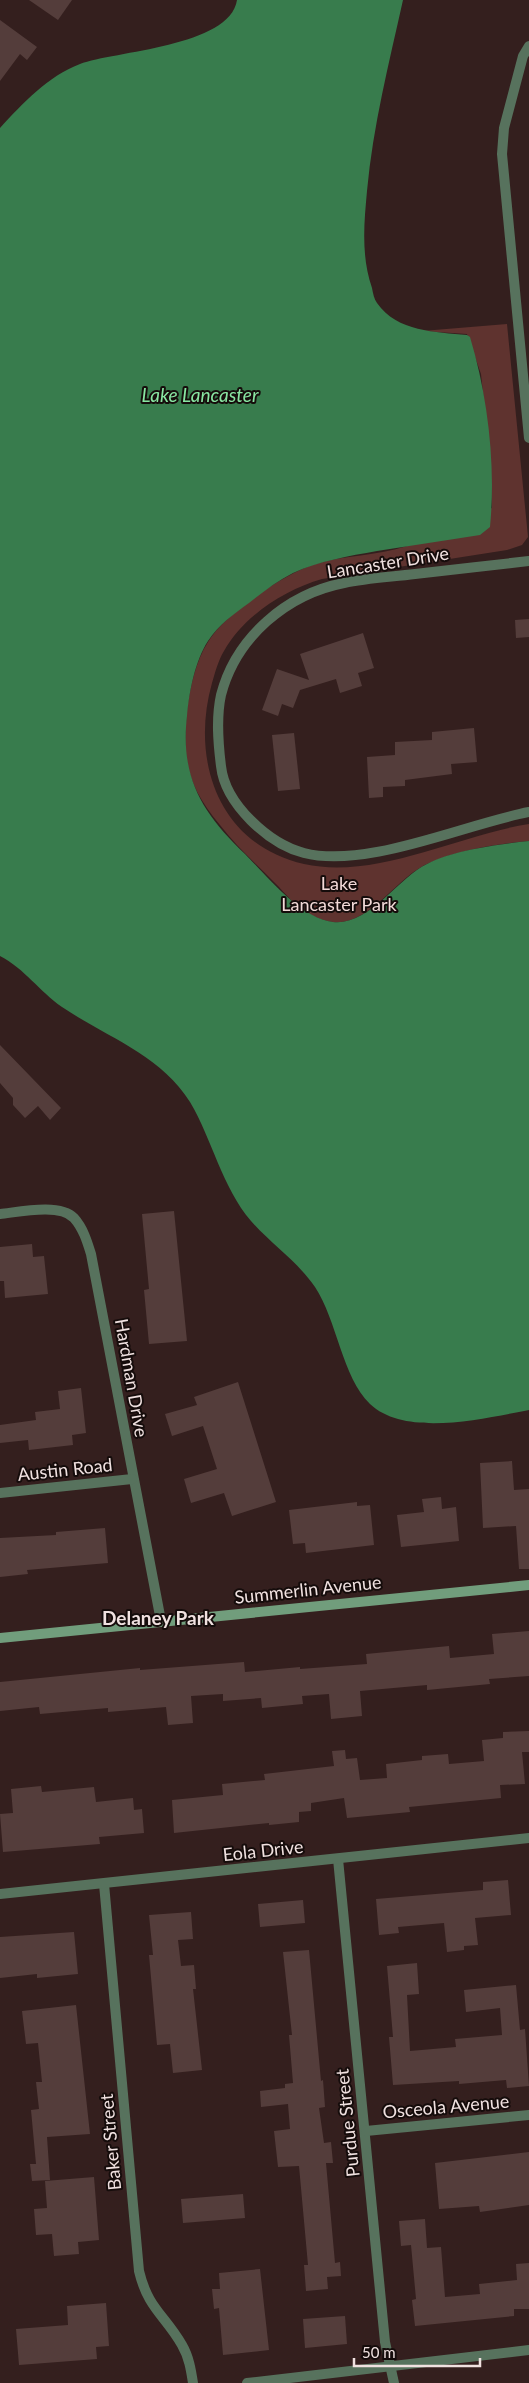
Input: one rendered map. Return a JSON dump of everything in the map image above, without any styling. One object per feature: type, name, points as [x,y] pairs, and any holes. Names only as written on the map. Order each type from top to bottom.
[{"type":"street","points":[[529,46],[523,56],[504,128],[502,154],[529,438]]},
{"type":"street","name":"Lancaster Drive","points":[[529,560],[343,583],[310,594],[281,609],[258,628],[236,660],[222,695],[217,732],[221,771],[230,795],[251,821],[276,842],[304,853],[336,856],[372,853],[529,812]]},
{"type":"street","name":"Hardman Drive","points":[[0,1214],[41,1210],[60,1211],[73,1217],[84,1233],[91,1254],[132,1479],[161,1621]]},
{"type":"street","name":"Austin Road","points":[[0,1493],[132,1479]]},
{"type":"street","name":"Summerlin Avenue","points":[[0,1638],[529,1585]]},
{"type":"street","name":"Eola Drive","points":[[0,1894],[529,1838]]},
{"type":"street","name":"Purdue Street","points":[[338,1859],[366,2130],[385,2342],[394,2383]]},
{"type":"street","name":"Baker Street","points":[[104,1884],[139,2271],[144,2290],[154,2308],[182,2345],[190,2363],[192,2383]]},
{"type":"street","name":"Osceola Avenue","points":[[366,2130],[529,2115]]},
{"type":"street","points":[[247,2383],[529,2350]]},
{"type":"green space","name":"Lake Lancaster Park","points":[[507,324],[528,537],[522,545],[507,550],[322,579],[293,590],[266,606],[232,638],[222,655],[212,683],[206,712],[205,742],[209,770],[218,796],[232,819],[251,839],[275,854],[304,864],[331,867],[360,866],[417,854],[474,837],[529,824],[529,841],[478,848],[441,858],[417,869],[371,909],[359,916],[346,921],[333,922],[323,920],[307,913],[290,899],[233,840],[200,797],[189,772],[185,744],[187,710],[194,674],[208,642],[227,619],[256,596],[287,576],[326,561],[384,552],[407,546],[492,508],[490,459],[481,374],[467,334],[422,331]]},
{"type":"water","name":"Lake Lancaster","points":[[237,0],[403,0],[373,143],[364,228],[366,264],[374,296],[385,313],[395,320],[418,329],[467,335],[470,337],[486,407],[491,455],[492,503],[490,527],[480,535],[366,553],[313,565],[281,580],[227,620],[208,641],[196,667],[187,716],[187,758],[197,792],[217,824],[230,839],[297,905],[321,919],[333,922],[359,917],[383,900],[416,871],[438,859],[477,848],[529,841],[529,1410],[469,1421],[425,1423],[404,1420],[385,1414],[370,1404],[361,1393],[346,1364],[323,1300],[300,1269],[251,1221],[241,1208],[232,1193],[198,1116],[178,1085],[148,1059],[62,1007],[17,967],[0,956],[0,128],[37,91],[68,69],[96,59],[169,45],[193,37],[214,28],[230,16]]},
{"type":"building","points":[[29,0],[72,0],[58,20]]},
{"type":"building","points":[[0,20],[37,47],[27,60],[20,54],[0,81]]},
{"type":"building","points":[[529,619],[529,637],[516,638],[515,620]]},
{"type":"building","points":[[363,633],[374,668],[358,673],[362,686],[340,693],[336,679],[300,690],[293,708],[282,704],[278,716],[262,710],[277,669],[309,680],[300,654]]},
{"type":"building","points":[[474,728],[477,762],[451,764],[452,774],[405,780],[405,786],[383,787],[383,797],[369,798],[367,757],[395,755],[395,742],[432,740],[432,732]]},
{"type":"building","points":[[294,733],[300,789],[278,791],[272,735]]},
{"type":"building","points":[[0,1045],[61,1108],[50,1120],[38,1106],[25,1118],[13,1105],[13,1098],[0,1083]]},
{"type":"building","points":[[174,1211],[187,1341],[149,1344],[144,1290],[149,1289],[142,1214]]},
{"type":"building","points":[[32,1244],[33,1257],[44,1256],[48,1294],[5,1298],[4,1281],[0,1281],[0,1247]]},
{"type":"building","points":[[238,1382],[276,1502],[232,1516],[224,1493],[191,1503],[184,1479],[217,1469],[203,1426],[172,1436],[165,1414],[197,1405],[194,1397]]},
{"type":"building","points":[[81,1388],[86,1433],[72,1435],[73,1445],[29,1450],[28,1440],[0,1443],[0,1425],[36,1420],[35,1412],[60,1409],[58,1391]]},
{"type":"building","points":[[512,1461],[514,1490],[529,1489],[529,1569],[519,1569],[516,1526],[483,1528],[480,1463]]},
{"type":"building","points":[[441,1497],[442,1509],[456,1507],[459,1541],[401,1547],[397,1515],[424,1512],[422,1499]]},
{"type":"building","points":[[357,1502],[357,1506],[370,1505],[374,1545],[306,1553],[305,1543],[293,1544],[289,1510]]},
{"type":"building","points":[[105,1528],[108,1563],[27,1570],[28,1574],[0,1577],[0,1538],[56,1535],[56,1532]]},
{"type":"building","points":[[529,1631],[529,1676],[489,1679],[490,1684],[427,1690],[427,1685],[360,1691],[362,1716],[331,1719],[329,1694],[302,1696],[303,1704],[262,1708],[261,1698],[223,1701],[223,1694],[191,1696],[193,1723],[168,1725],[166,1707],[108,1712],[108,1708],[40,1714],[39,1707],[0,1711],[0,1682],[140,1668],[140,1670],[244,1662],[245,1672],[367,1664],[366,1654],[449,1646],[450,1658],[494,1654],[492,1634]]},
{"type":"building","points":[[529,1731],[529,1752],[522,1752],[525,1784],[500,1785],[501,1798],[409,1807],[410,1812],[347,1818],[344,1798],[311,1803],[311,1811],[299,1812],[299,1822],[269,1825],[269,1823],[174,1833],[172,1800],[223,1795],[222,1784],[265,1780],[264,1774],[334,1766],[332,1751],[345,1750],[346,1759],[357,1758],[360,1780],[387,1778],[386,1764],[422,1760],[422,1756],[448,1754],[449,1764],[484,1761],[482,1740],[503,1738],[503,1732]]},
{"type":"building","points":[[41,1786],[42,1792],[94,1787],[96,1802],[133,1798],[134,1810],[142,1809],[144,1833],[99,1837],[100,1844],[3,1852],[0,1814],[13,1813],[11,1789]]},
{"type":"building","points":[[508,1880],[511,1915],[475,1918],[478,1945],[464,1946],[464,1950],[447,1952],[444,1923],[398,1927],[399,1933],[379,1935],[376,1899],[483,1890],[483,1882]]},
{"type":"building","points":[[303,1900],[305,1923],[260,1927],[258,1904]]},
{"type":"building","points":[[191,1912],[193,1939],[178,1940],[181,1966],[194,1965],[196,1989],[193,1989],[202,2070],[173,2073],[170,2044],[157,2045],[149,1955],[153,1955],[149,1915]]},
{"type":"building","points":[[74,1932],[78,1974],[37,1978],[37,1974],[0,1978],[0,1937]]},
{"type":"building","points":[[309,1950],[325,2107],[319,2108],[324,2143],[331,2142],[333,2163],[326,2163],[335,2263],[340,2262],[341,2276],[327,2277],[328,2289],[306,2291],[304,2265],[308,2265],[299,2166],[278,2167],[274,2131],[290,2129],[288,2104],[261,2107],[260,2091],[285,2088],[285,2084],[293,2083],[289,2035],[292,2035],[283,1952]]},
{"type":"building","points":[[417,1963],[419,1994],[407,1995],[410,2051],[456,2047],[455,2039],[502,2035],[500,2008],[466,2012],[464,1990],[516,1985],[520,2030],[525,2029],[529,2086],[507,2088],[506,2080],[459,2084],[459,2081],[393,2085],[389,2037],[393,2037],[387,1966]]},
{"type":"building","points":[[76,2005],[90,2134],[47,2137],[50,2180],[32,2181],[30,2164],[36,2164],[31,2110],[39,2109],[36,2082],[42,2082],[38,2043],[26,2044],[22,2011]]},
{"type":"building","points":[[529,2152],[529,2205],[480,2212],[479,2206],[439,2209],[435,2163]]},
{"type":"building","points":[[94,2177],[99,2240],[78,2242],[79,2254],[54,2256],[52,2234],[36,2235],[34,2209],[47,2208],[45,2181]]},
{"type":"building","points":[[243,2194],[245,2218],[183,2223],[181,2199]]},
{"type":"building","points":[[425,2219],[427,2248],[441,2247],[445,2297],[480,2294],[479,2284],[517,2280],[516,2264],[529,2263],[529,2309],[514,2309],[514,2316],[415,2326],[412,2300],[416,2299],[411,2245],[401,2246],[399,2221]]},
{"type":"building","points":[[260,2269],[269,2350],[223,2355],[219,2308],[214,2309],[212,2289],[220,2289],[219,2273]]},
{"type":"building","points":[[106,2303],[109,2346],[96,2347],[97,2359],[19,2365],[16,2329],[68,2325],[67,2306]]},
{"type":"building","points":[[345,2316],[347,2344],[305,2348],[303,2319]]},
{"type":"district","name":"Delaney Park","points":[[158,1618]]}]
